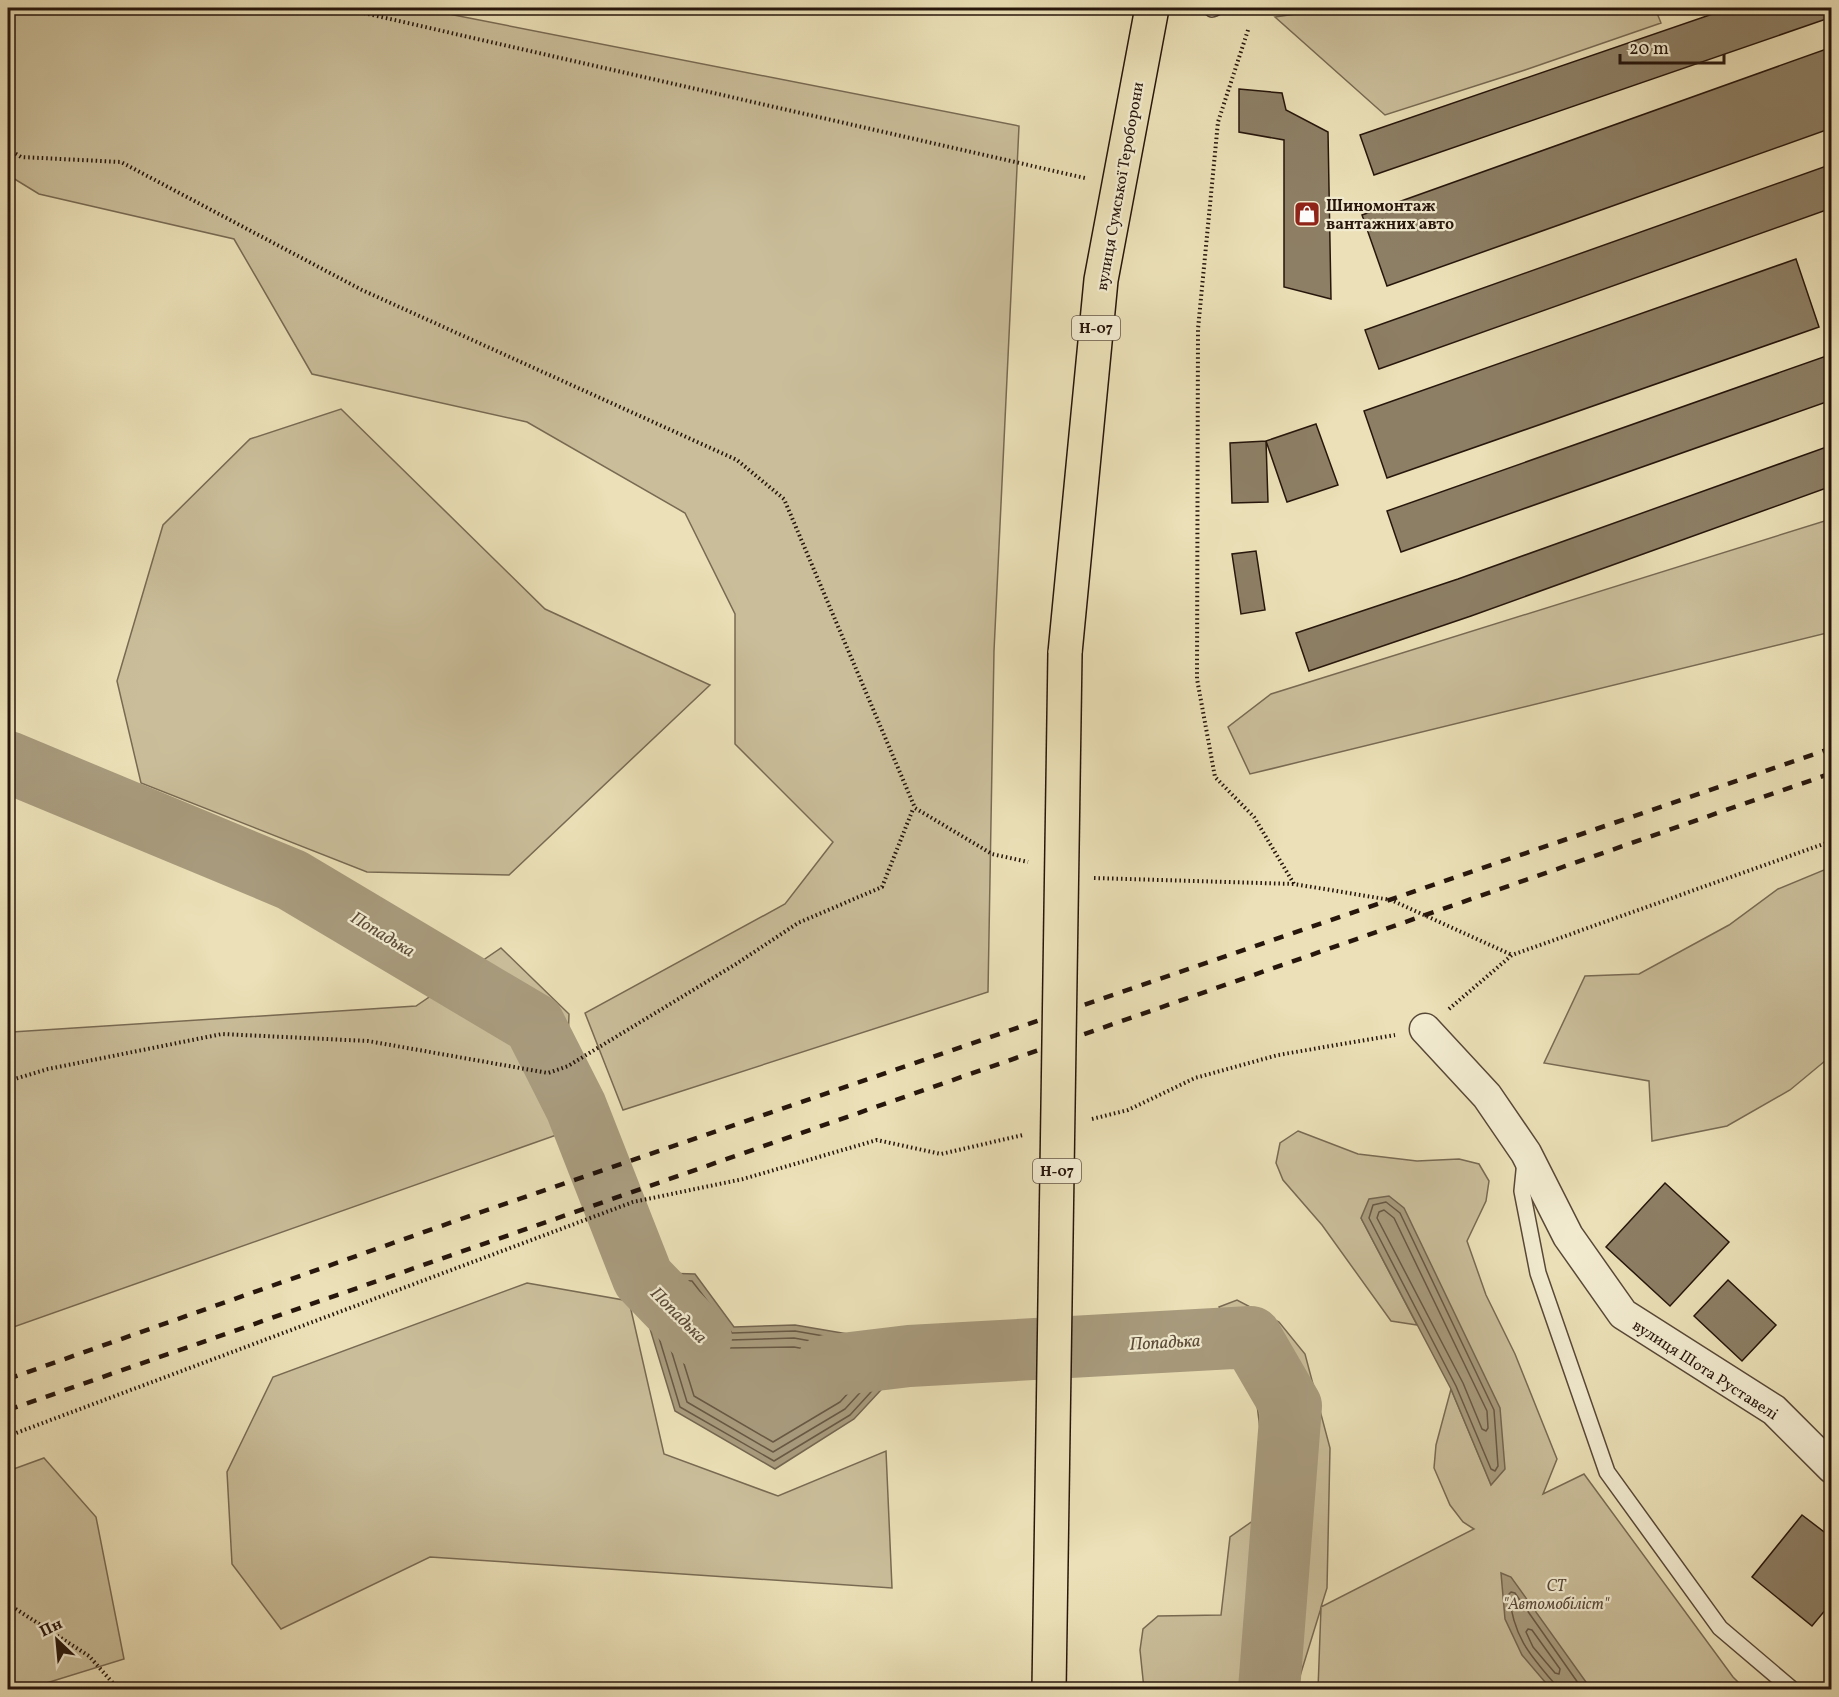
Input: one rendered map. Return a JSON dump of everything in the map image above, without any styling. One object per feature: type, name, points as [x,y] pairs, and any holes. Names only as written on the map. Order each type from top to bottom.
[{"type":"main road","name":"вулиця Сумської Тероборони","points":[[1049,1689],[1065,653],[1101,280],[1152,8]]},
{"type":"street","name":"вулиця Шота Руставелі","points":[[1425,1029],[1487,1096],[1526,1153],[1568,1236],[1623,1314],[1774,1410],[1832,1468]]},
{"type":"lane","points":[[1526,1153],[1522,1191],[1538,1273],[1607,1472],[1720,1628],[1793,1689]]},
{"type":"path","points":[[342,8],[1118,185]]},
{"type":"path","points":[[1248,30],[1218,122],[1198,329],[1197,679],[1215,777],[1254,818],[1294,884]]},
{"type":"path","points":[[8,148],[21,157],[121,162],[362,290],[737,460],[784,499],[915,808],[992,854],[1037,865]]},
{"type":"path","points":[[8,1081],[48,1069],[222,1034],[368,1041],[548,1073],[568,1066],[736,964],[798,923],[882,887],[913,809]]},
{"type":"path","points":[[1425,1029],[1512,955],[1832,842]]},
{"type":"path","points":[[1083,875],[1094,878],[1294,884],[1391,900],[1512,955]]},
{"type":"path","points":[[8,1436],[633,1202]]},
{"type":"path","points":[[8,1604],[89,1656],[119,1689]]},
{"type":"green space","points":[[8,8],[418,8],[1019,126],[994,651],[988,992],[623,1110],[585,1013],[785,904],[833,842],[735,744],[735,614],[685,513],[527,422],[312,374],[234,239],[39,194],[8,175]]},
{"type":"green space","points":[[1337,8],[1655,8],[1661,23],[1385,115],[1275,17]]},
{"type":"green space","points":[[341,409],[545,609],[710,685],[509,875],[367,872],[141,783],[117,681],[163,525],[250,439]]},
{"type":"green space","points":[[1831,519],[1831,632],[1250,774],[1228,727],[1271,694]]},
{"type":"green space","points":[[1831,867],[1831,1056],[1790,1090],[1727,1126],[1652,1141],[1649,1081],[1544,1063],[1585,976],[1639,974],[1729,925],[1778,889]]},
{"type":"green space","points":[[501,948],[569,1014],[565,1132],[8,1329],[8,1034],[416,1006]]},
{"type":"green space","name":"СТ \"Автомобіліст\"","points":[[1298,1131],[1358,1154],[1417,1161],[1459,1159],[1479,1164],[1489,1181],[1486,1201],[1467,1241],[1486,1295],[1515,1354],[1557,1459],[1543,1494],[1584,1474],[1733,1677],[1745,1689],[1318,1689],[1321,1608],[1296,1689],[1144,1689],[1140,1650],[1143,1629],[1158,1616],[1221,1615],[1230,1537],[1264,1513],[1268,1493],[1256,1397],[1219,1307],[1237,1300],[1279,1322],[1305,1354],[1330,1448],[1327,1588],[1321,1607],[1474,1529],[1463,1522],[1450,1505],[1434,1468],[1436,1445],[1451,1389],[1491,1484],[1504,1469],[1361,1218],[1417,1325],[1391,1321],[1322,1225],[1283,1180],[1276,1163],[1280,1143]]},
{"type":"green space","points":[[527,1283],[629,1301],[664,1454],[778,1496],[886,1451],[892,1588],[430,1557],[281,1629],[232,1564],[227,1472],[273,1377]]},
{"type":"green space","points":[[44,1458],[96,1517],[124,1659],[27,1689],[8,1689],[8,1471]]},
{"type":"water","points":[[1389,1196],[1404,1208],[1500,1408],[1505,1469],[1491,1485],[1451,1389],[1361,1218],[1369,1199]]},
{"type":"water","points":[[663,1273],[695,1274],[734,1327],[795,1325],[895,1342],[908,1351],[907,1362],[854,1419],[775,1469],[675,1411],[644,1309],[643,1278]]},
{"type":"water","points":[[1501,1573],[1511,1577],[1591,1689],[1551,1689],[1522,1655],[1505,1619]]},
{"type":"building","points":[[1730,8],[1832,8],[1832,17],[1374,175],[1360,135]]},
{"type":"building","points":[[1832,47],[1832,128],[1387,286],[1362,215]]},
{"type":"building","name":"Шиномонтаж вантажних авто","points":[[1239,89],[1282,93],[1286,110],[1328,132],[1331,299],[1284,287],[1284,140],[1239,132]]},
{"type":"building","points":[[1832,164],[1832,208],[1379,369],[1365,330]]},
{"type":"building","points":[[1796,259],[1819,327],[1387,478],[1364,411]]},
{"type":"building","points":[[1832,354],[1832,400],[1401,552],[1387,511]]},
{"type":"building","points":[[1316,424],[1338,485],[1287,502],[1266,441]]},
{"type":"building","points":[[1266,441],[1268,502],[1232,503],[1230,443]]},
{"type":"building","points":[[1832,445],[1832,486],[1471,616],[1309,671],[1296,633],[1458,579]]},
{"type":"building","points":[[1256,551],[1265,610],[1241,614],[1232,554]]},
{"type":"building","points":[[1665,1183],[1729,1242],[1670,1306],[1606,1247]]},
{"type":"building","points":[[1728,1280],[1776,1325],[1742,1361],[1694,1316]]},
{"type":"building","points":[[1802,1515],[1832,1538],[1832,1602],[1812,1626],[1752,1577]]},
{"type":"waterway","name":"Попадька","points":[[8,762],[292,880],[534,1024],[576,1107],[643,1278],[701,1338]]},
{"type":"waterway","name":"Попадька","points":[[826,1366],[909,1356],[1251,1337],[1291,1406],[1269,1690]]},
{"type":"railway","points":[[8,1379],[461,1219],[1832,748]]},
{"type":"railway","points":[[8,1410],[1832,773]]},
{"type":"place","name":"Шиномонтаж вантажних авто","points":[[1307,214]]}]
